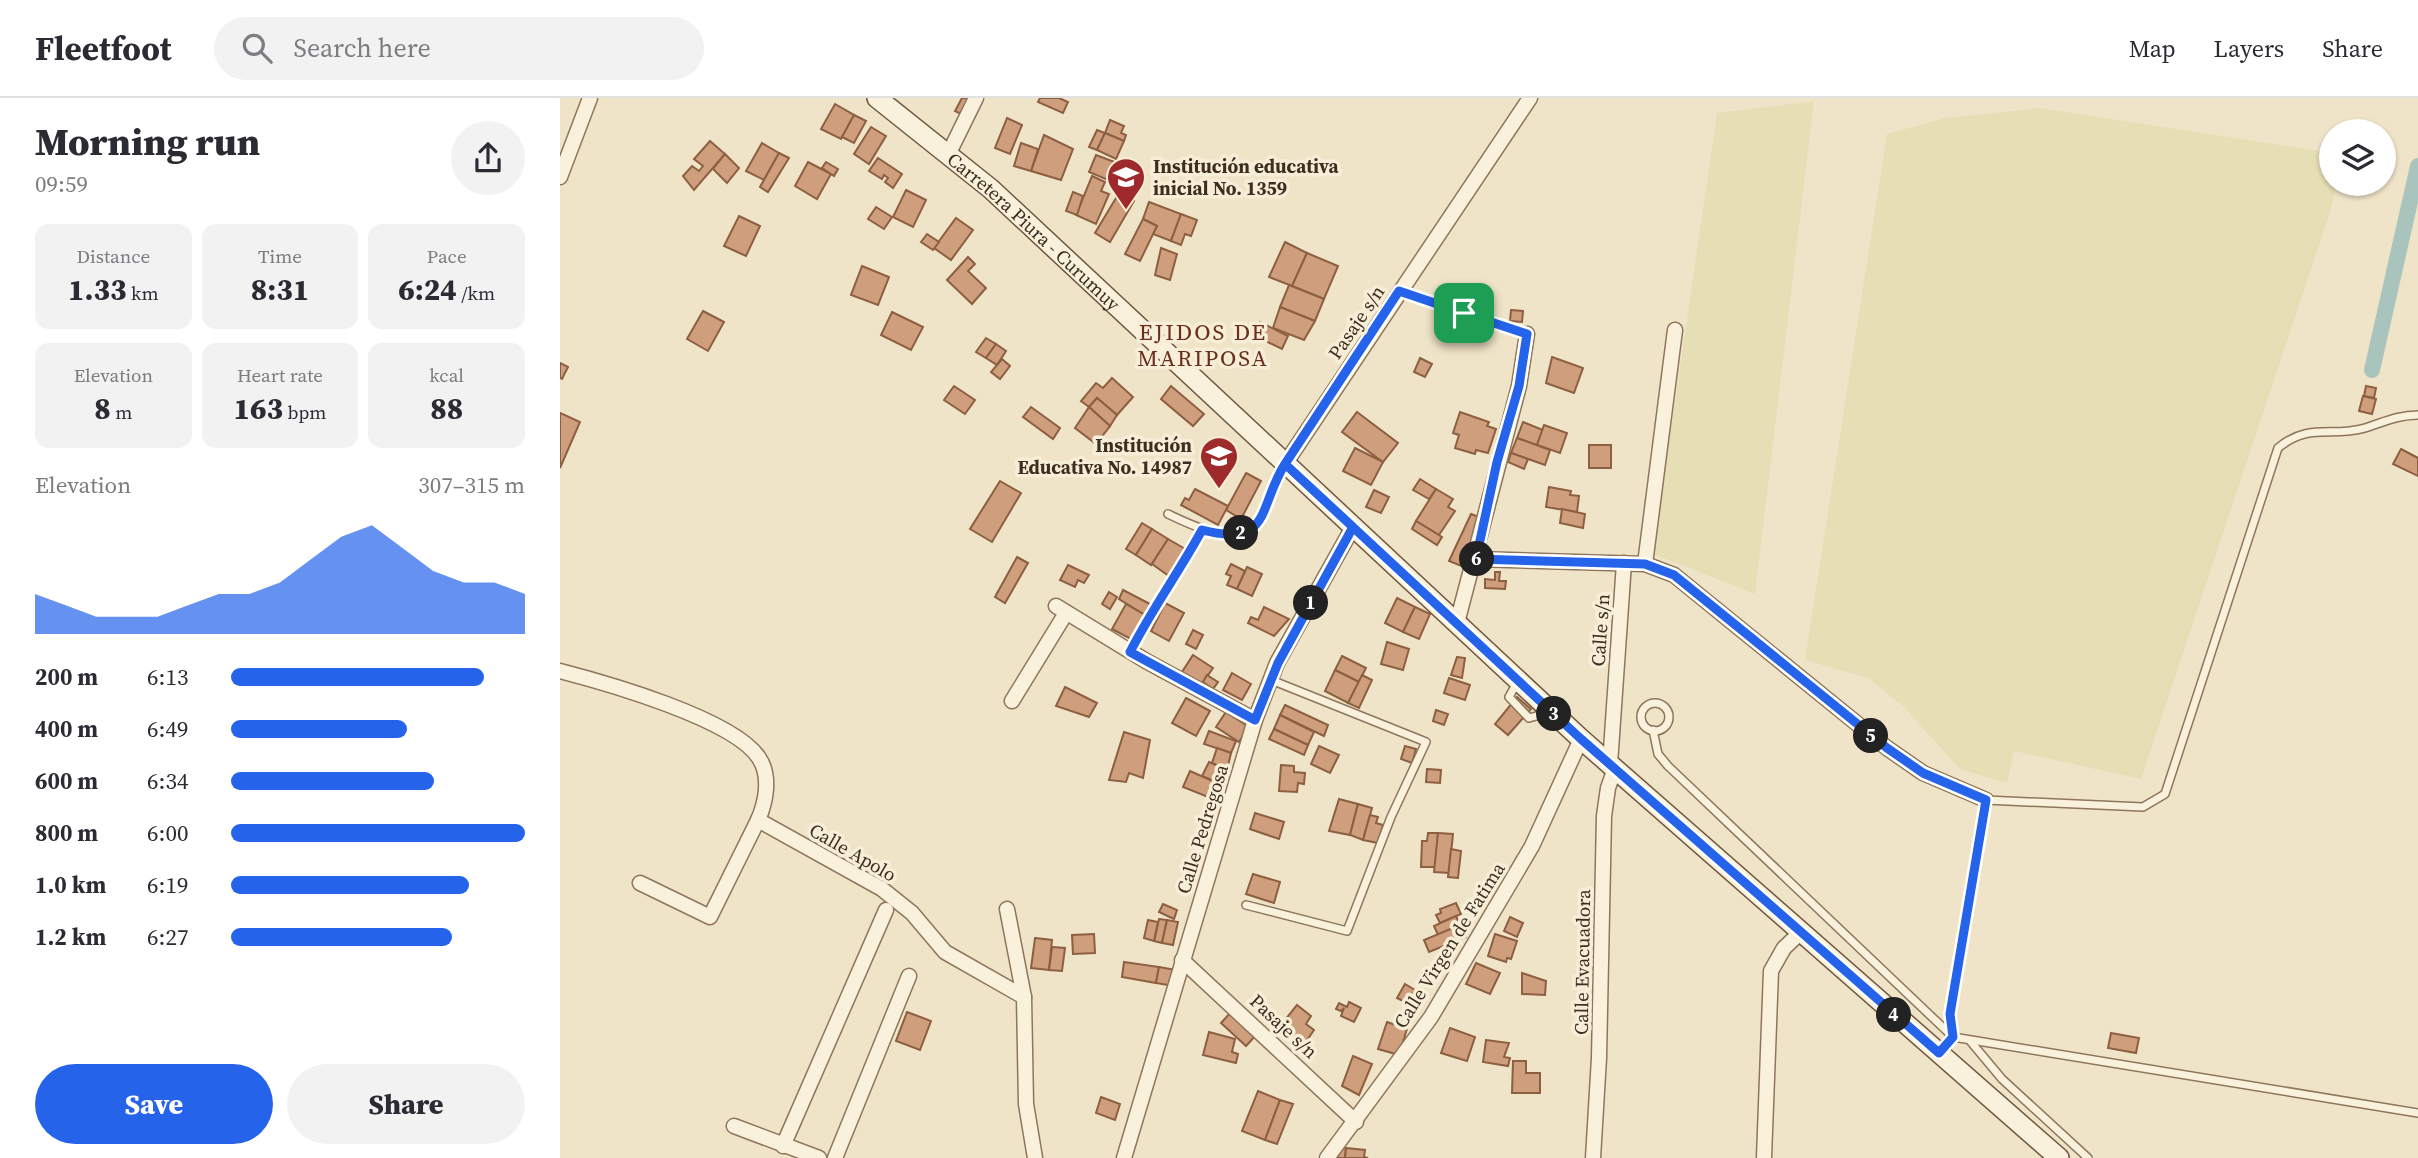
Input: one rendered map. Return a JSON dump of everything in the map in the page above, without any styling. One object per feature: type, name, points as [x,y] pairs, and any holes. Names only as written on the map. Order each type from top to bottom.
[{"type":"main road","name":"Carretera Piura - Curumuy","points":[[877,98],[990,189],[1581,739],[2059,1158]]},
{"type":"street","points":[[560,177],[590,98]]},
{"type":"street","points":[[948,155],[976,98]]},
{"type":"street","name":"Pasaje s/n","points":[[1285,464],[1530,98]]},
{"type":"street","points":[[1645,564],[1675,330]]},
{"type":"street","points":[[1457,623],[1476,559],[1497,462],[1519,386],[1527,334]]},
{"type":"street","name":"Calle Pedregosa","points":[[1124,1158],[1255,720],[1271,680],[1353,527]]},
{"type":"street","points":[[1476,559],[1645,564],[1674,575],[1887,748],[1923,773],[1986,800]]},
{"type":"street","name":"Calle s/n","points":[[1613,766],[1624,563]]},
{"type":"street","points":[[1012,701],[1061,609],[1130,652],[1255,720]]},
{"type":"street","points":[[560,671],[657,698],[748,744],[761,761],[766,785],[764,806],[710,917],[640,883]]},
{"type":"street","name":"Calle Virgen de Fatima","points":[[1327,1158],[1431,1017],[1532,846],[1581,739]]},
{"type":"street","name":"Calle Evacuadora","points":[[1593,1158],[1599,1058],[1604,816],[1613,766]]},
{"type":"street","name":"Calle Apolo","points":[[758,820],[882,889],[912,913],[945,952],[1024,997]]},
{"type":"street","points":[[1007,909],[1024,997],[1026,1104],[1035,1158]]},
{"type":"street","points":[[783,1146],[886,910]]},
{"type":"street","points":[[1764,1158],[1771,971],[1779,954],[1800,933]]},
{"type":"street","name":"Pasaje s/n","points":[[1182,960],[1251,1021],[1356,1122]]},
{"type":"street","points":[[835,1158],[909,976]]},
{"type":"street","points":[[733,1126],[819,1158]]},
{"type":"lane","points":[[1399,291],[1527,334]]},
{"type":"lane","points":[[1939,1053],[1953,1037],[1950,1014],[1986,800],[2143,807],[2165,794],[2278,448],[2293,436],[2319,430],[2364,428],[2385,419],[2418,415]]},
{"type":"lane","name":"Pasaje s/n","points":[[1168,514],[1202,530],[1219,534],[1244,533],[1258,525],[1285,464]]},
{"type":"lane","points":[[1130,652],[1160,595],[1177,576],[1202,530]]},
{"type":"lane","points":[[1246,905],[1347,931],[1391,817],[1426,742],[1271,680]]},
{"type":"lane","points":[[1653,730],[1658,754],[1668,766],[1953,1037],[1970,1042],[2418,1113]]},
{"type":"lane","points":[[1970,1042],[2002,1079],[2088,1158]]},
{"type":"shaded area","points":[[1814,101],[1755,594],[1653,554],[1717,113]]},
{"type":"shaded area","points":[[2040,108],[2319,151],[2319,196],[2334,196],[2141,779],[2014,751],[2007,783],[1960,769],[1903,706],[1868,678],[1805,660],[1887,134],[1946,118]]},
{"type":"building","points":[[962,98],[975,98],[965,116],[955,111]]},
{"type":"building","points":[[1040,98],[1059,98],[1068,102],[1063,113],[1038,102]]},
{"type":"building","points":[[835,104],[854,115],[841,139],[821,129]]},
{"type":"building","points":[[854,115],[866,121],[854,143],[842,137]]},
{"type":"building","points":[[1007,118],[1022,125],[1010,154],[995,148]]},
{"type":"building","points":[[1110,120],[1124,126],[1121,133],[1126,135],[1124,141],[1105,133]]},
{"type":"building","points":[[871,127],[886,136],[869,164],[854,154]]},
{"type":"building","points":[[1097,130],[1105,133],[1097,150],[1089,147]]},
{"type":"building","points":[[1105,133],[1124,141],[1116,159],[1097,150]]},
{"type":"building","points":[[1044,135],[1073,149],[1061,180],[1031,171]]},
{"type":"building","points":[[710,141],[725,154],[694,190],[683,176],[692,166],[699,171],[703,166],[694,159]]},
{"type":"building","points":[[762,143],[779,153],[764,180],[746,171]]},
{"type":"building","points":[[1021,143],[1038,149],[1031,171],[1014,166]]},
{"type":"building","points":[[779,153],[789,158],[768,192],[760,187]]},
{"type":"building","points":[[725,154],[739,168],[727,183],[713,169]]},
{"type":"building","points":[[1096,155],[1117,163],[1115,177],[1110,175],[1108,180],[1089,172]]},
{"type":"building","points":[[878,158],[902,174],[893,188],[885,182],[888,178],[884,175],[882,179],[869,171]]},
{"type":"building","points":[[808,162],[831,174],[817,199],[795,186]]},
{"type":"building","points":[[826,162],[838,169],[834,176],[822,168]]},
{"type":"building","points":[[1092,176],[1105,182],[1101,191],[1109,194],[1096,224],[1076,215]]},
{"type":"building","points":[[906,190],[926,200],[913,227],[893,217]]},
{"type":"building","points":[[1073,192],[1083,196],[1077,215],[1066,211]]},
{"type":"building","points":[[1119,193],[1134,201],[1110,242],[1095,233]]},
{"type":"building","points":[[1149,202],[1181,214],[1171,241],[1153,234],[1157,226],[1143,219]]},
{"type":"building","points":[[876,207],[892,217],[884,229],[868,219]]},
{"type":"building","points":[[1181,214],[1197,220],[1191,236],[1185,234],[1181,245],[1171,241]]},
{"type":"building","points":[[739,216],[760,226],[746,256],[724,246]]},
{"type":"building","points":[[956,218],[973,230],[951,260],[934,248]]},
{"type":"building","points":[[1143,219],[1157,226],[1140,261],[1125,254]]},
{"type":"building","points":[[927,234],[939,242],[933,250],[921,242]]},
{"type":"building","points":[[1285,242],[1307,253],[1292,286],[1269,277]]},
{"type":"building","points":[[1161,248],[1177,254],[1170,280],[1155,275]]},
{"type":"building","points":[[1307,253],[1338,266],[1324,299],[1292,286]]},
{"type":"building","points":[[968,257],[975,264],[968,271],[986,288],[972,304],[947,280]]},
{"type":"building","points":[[862,266],[889,277],[878,305],[851,295]]},
{"type":"building","points":[[1289,285],[1324,299],[1315,321],[1280,307]]},
{"type":"building","points":[[1280,307],[1315,321],[1304,340],[1273,328]]},
{"type":"building","points":[[1511,310],[1523,311],[1522,322],[1510,321]]},
{"type":"building","points":[[703,311],[724,322],[708,351],[687,339]]},
{"type":"building","points":[[892,312],[923,327],[911,350],[881,335]]},
{"type":"building","points":[[1260,322],[1288,336],[1282,349],[1253,335]]},
{"type":"building","points":[[986,338],[996,344],[986,358],[976,352]]},
{"type":"building","points":[[996,344],[1006,351],[997,365],[986,358]]},
{"type":"building","points":[[1552,357],[1583,368],[1574,393],[1546,383]]},
{"type":"building","points":[[1420,358],[1432,364],[1425,377],[1414,372]]},
{"type":"building","points":[[1002,359],[1010,366],[1000,379],[991,372]]},
{"type":"building","points":[[560,363],[568,367],[562,379],[560,378]]},
{"type":"building","points":[[1112,378],[1133,397],[1117,415],[1097,398],[1089,407],[1081,401],[1096,383],[1103,388]]},
{"type":"building","points":[[954,386],[975,400],[965,414],[944,400]]},
{"type":"building","points":[[1171,386],[1204,414],[1193,426],[1161,399]]},
{"type":"building","points":[[2366,386],[2376,388],[2374,398],[2364,396]]},
{"type":"building","points":[[2363,396],[2376,399],[2372,414],[2359,411]]},
{"type":"building","points":[[1097,398],[1117,415],[1110,426],[1089,407]]},
{"type":"building","points":[[1031,407],[1060,428],[1053,439],[1023,417]]},
{"type":"building","points":[[1089,407],[1110,426],[1096,444],[1075,428]]},
{"type":"building","points":[[1357,412],[1398,443],[1383,462],[1342,432]]},
{"type":"building","points":[[1460,412],[1489,422],[1487,426],[1496,429],[1488,453],[1476,450],[1475,454],[1455,448],[1459,435],[1453,433]]},
{"type":"building","points":[[560,413],[580,422],[560,468]]},
{"type":"building","points":[[1523,422],[1543,430],[1537,445],[1517,438]]},
{"type":"building","points":[[1544,425],[1567,433],[1560,453],[1537,445]]},
{"type":"building","points":[[1517,438],[1550,450],[1545,465],[1511,453]]},
{"type":"building","points":[[1589,445],[1611,445],[1611,468],[1589,468]]},
{"type":"building","points":[[1355,448],[1383,462],[1371,485],[1343,471]]},
{"type":"building","points":[[2401,449],[2418,458],[2418,476],[2393,464]]},
{"type":"building","points":[[1511,453],[1528,459],[1524,469],[1508,462]]},
{"type":"building","points":[[1246,473],[1261,481],[1241,519],[1226,510]]},
{"type":"building","points":[[1420,479],[1436,489],[1429,499],[1413,490]]},
{"type":"building","points":[[1000,481],[1021,493],[992,542],[970,529]]},
{"type":"building","points":[[1549,487],[1571,491],[1570,495],[1579,496],[1577,512],[1546,507]]},
{"type":"building","points":[[1195,489],[1228,506],[1218,525],[1181,505],[1185,498],[1189,500]]},
{"type":"building","points":[[1436,489],[1453,499],[1448,507],[1455,511],[1439,535],[1416,521]]},
{"type":"building","points":[[1374,490],[1389,497],[1381,513],[1366,507]]},
{"type":"building","points":[[1562,509],[1585,514],[1583,528],[1560,523]]},
{"type":"building","points":[[1471,514],[1482,518],[1464,567],[1449,561]]},
{"type":"building","points":[[1416,521],[1442,537],[1437,545],[1412,529]]},
{"type":"building","points":[[1142,523],[1152,529],[1136,555],[1126,549]]},
{"type":"building","points":[[1152,529],[1168,539],[1151,565],[1136,555]]},
{"type":"building","points":[[1168,539],[1187,550],[1169,576],[1152,564]]},
{"type":"building","points":[[1017,557],[1028,563],[1005,603],[995,597]]},
{"type":"building","points":[[1231,564],[1245,571],[1237,589],[1227,585],[1231,576],[1226,574]]},
{"type":"building","points":[[1068,565],[1089,575],[1084,583],[1078,580],[1075,587],[1060,580]]},
{"type":"building","points":[[1247,567],[1262,574],[1252,596],[1237,589]]},
{"type":"building","points":[[1495,572],[1500,572],[1499,581],[1506,581],[1505,589],[1485,588],[1485,579],[1495,580]]},
{"type":"building","points":[[1123,590],[1150,604],[1145,615],[1119,599]]},
{"type":"building","points":[[1109,592],[1117,597],[1110,609],[1102,604]]},
{"type":"building","points":[[1397,598],[1415,607],[1403,632],[1385,623]]},
{"type":"building","points":[[1165,603],[1184,613],[1169,641],[1151,631]]},
{"type":"building","points":[[1126,604],[1145,615],[1131,639],[1112,629]]},
{"type":"building","points":[[1264,607],[1289,619],[1274,636],[1248,623],[1251,617],[1258,620]]},
{"type":"building","points":[[1415,607],[1430,614],[1419,639],[1403,632]]},
{"type":"building","points":[[1193,630],[1203,635],[1196,649],[1186,644]]},
{"type":"building","points":[[1387,642],[1409,649],[1403,670],[1381,664]]},
{"type":"building","points":[[1193,655],[1213,668],[1202,684],[1182,672]]},
{"type":"building","points":[[1342,656],[1366,668],[1359,682],[1335,670]]},
{"type":"building","points":[[1457,657],[1465,658],[1462,678],[1451,675]]},
{"type":"building","points":[[1335,670],[1359,682],[1348,703],[1325,691]]},
{"type":"building","points":[[1232,673],[1251,684],[1242,700],[1223,690]]},
{"type":"building","points":[[1207,675],[1218,682],[1213,689],[1203,682]]},
{"type":"building","points":[[1362,675],[1372,680],[1359,708],[1348,703]]},
{"type":"building","points":[[1449,678],[1470,685],[1465,700],[1444,693]]},
{"type":"building","points":[[1065,687],[1097,703],[1089,717],[1056,706]]},
{"type":"building","points":[[1517,697],[1531,709],[1508,735],[1495,724]]},
{"type":"building","points":[[1186,698],[1210,711],[1196,736],[1172,723]]},
{"type":"building","points":[[1285,705],[1328,725],[1324,736],[1280,715]]},
{"type":"building","points":[[1436,710],[1448,714],[1444,725],[1433,721]]},
{"type":"building","points":[[1226,712],[1249,727],[1239,742],[1216,727]]},
{"type":"building","points":[[1280,715],[1314,732],[1308,745],[1274,729]]},
{"type":"building","points":[[1274,729],[1308,745],[1304,755],[1269,739]]},
{"type":"building","points":[[1209,731],[1236,741],[1231,753],[1204,744]]},
{"type":"building","points":[[1124,732],[1150,740],[1143,778],[1129,773],[1126,782],[1109,780]]},
{"type":"building","points":[[1319,746],[1339,755],[1330,773],[1311,764]]},
{"type":"building","points":[[1405,746],[1416,749],[1412,763],[1401,759]]},
{"type":"building","points":[[1217,748],[1231,753],[1227,770],[1212,763]]},
{"type":"building","points":[[1209,762],[1227,770],[1221,784],[1202,776]]},
{"type":"building","points":[[1281,765],[1294,766],[1294,772],[1305,773],[1304,784],[1298,783],[1297,792],[1279,791]]},
{"type":"building","points":[[1427,769],[1441,770],[1440,783],[1426,782]]},
{"type":"building","points":[[1190,771],[1224,786],[1218,801],[1183,787]]},
{"type":"building","points":[[1339,799],[1358,804],[1350,835],[1329,831]]},
{"type":"building","points":[[1358,804],[1372,808],[1363,840],[1350,835]]},
{"type":"building","points":[[1255,813],[1284,822],[1279,839],[1250,829]]},
{"type":"building","points":[[1370,815],[1378,817],[1376,823],[1383,825],[1378,843],[1363,840]]},
{"type":"building","points":[[1428,833],[1438,833],[1435,867],[1421,867],[1422,841],[1427,841]]},
{"type":"building","points":[[1438,833],[1453,834],[1449,873],[1434,872]]},
{"type":"building","points":[[1451,849],[1461,851],[1458,878],[1448,877]]},
{"type":"building","points":[[1253,874],[1280,882],[1274,903],[1246,894]]},
{"type":"building","points":[[1456,903],[1461,914],[1440,923],[1436,915],[1441,913],[1440,909]]},
{"type":"building","points":[[1163,904],[1177,910],[1174,919],[1159,912]]},
{"type":"building","points":[[1456,916],[1460,925],[1438,935],[1434,926]]},
{"type":"building","points":[[1510,917],[1523,923],[1517,937],[1504,931]]},
{"type":"building","points":[[1159,919],[1167,920],[1162,943],[1154,941]]},
{"type":"building","points":[[1148,920],[1158,922],[1154,941],[1144,938]]},
{"type":"building","points":[[1167,920],[1178,922],[1173,945],[1162,943]]},
{"type":"building","points":[[1460,925],[1466,937],[1429,952],[1424,940]]},
{"type":"building","points":[[1094,934],[1095,953],[1073,954],[1072,935]]},
{"type":"building","points":[[1495,934],[1517,941],[1511,959],[1507,958],[1506,962],[1488,956]]},
{"type":"building","points":[[1035,938],[1052,940],[1049,970],[1031,968]]},
{"type":"building","points":[[1052,947],[1065,948],[1062,971],[1049,970]]},
{"type":"building","points":[[1124,962],[1159,967],[1156,983],[1122,977]]},
{"type":"building","points":[[1476,963],[1500,973],[1490,994],[1466,984]]},
{"type":"building","points":[[1159,967],[1176,970],[1174,986],[1156,983]]},
{"type":"building","points":[[1522,973],[1546,981],[1545,995],[1522,994]]},
{"type":"building","points":[[1405,984],[1415,990],[1407,1003],[1397,998]]},
{"type":"building","points":[[1349,1002],[1361,1008],[1354,1022],[1341,1016],[1344,1008],[1341,1011],[1336,1009],[1339,1003],[1347,1007]]},
{"type":"building","points":[[1588,1004],[1598,1004],[1597,1025],[1587,1024]]},
{"type":"building","points":[[1297,1005],[1311,1016],[1306,1024],[1314,1030],[1305,1043],[1281,1025]]},
{"type":"building","points":[[1232,1011],[1257,1034],[1246,1046],[1221,1023]]},
{"type":"building","points":[[907,1012],[931,1021],[920,1050],[896,1041]]},
{"type":"building","points":[[1387,1022],[1407,1029],[1399,1055],[1378,1049]]},
{"type":"building","points":[[1450,1028],[1475,1037],[1467,1061],[1441,1053]]},
{"type":"building","points":[[1209,1032],[1235,1039],[1232,1052],[1238,1054],[1236,1063],[1203,1055]]},
{"type":"building","points":[[2111,1033],[2139,1038],[2136,1053],[2108,1048]]},
{"type":"building","points":[[1486,1040],[1509,1043],[1504,1057],[1510,1058],[1508,1066],[1483,1062]]},
{"type":"building","points":[[1353,1056],[1372,1064],[1359,1095],[1342,1086]]},
{"type":"building","points":[[1513,1061],[1526,1061],[1526,1073],[1540,1073],[1540,1093],[1512,1093]]},
{"type":"building","points":[[1258,1091],[1280,1100],[1265,1140],[1242,1131]]},
{"type":"building","points":[[1101,1097],[1120,1104],[1115,1120],[1096,1113]]},
{"type":"building","points":[[1280,1100],[1293,1104],[1277,1144],[1265,1140]]},
{"type":"building","points":[[1341,1148],[1346,1148],[1345,1158],[1337,1158]]},
{"type":"building","points":[[1346,1148],[1365,1150],[1364,1157],[1368,1158],[1345,1158]]},
{"type":"waterway","points":[[2372,370],[2418,166]]},
{"type":"place","name":"Institución educativa inicial No. 1359","points":[[1126,211]]},
{"type":"place","name":"Institución Educativa No. 14987","points":[[1219,490]]},
{"type":"district","name":"EJIDOS DE MARIPOSA","points":[[1203,345]]},
{"type":"route","points":[[1464,313],[1399,291],[1285,464],[1353,527],[1278,663],[1255,720],[1130,652],[1160,595],[1177,576],[1202,530],[1219,534],[1244,533],[1258,525],[1285,464],[1581,739],[1939,1053],[1953,1037],[1950,1014],[1986,800],[1923,773],[1887,748],[1674,575],[1645,564],[1476,559],[1497,462],[1519,386],[1527,334],[1464,313]]}]
